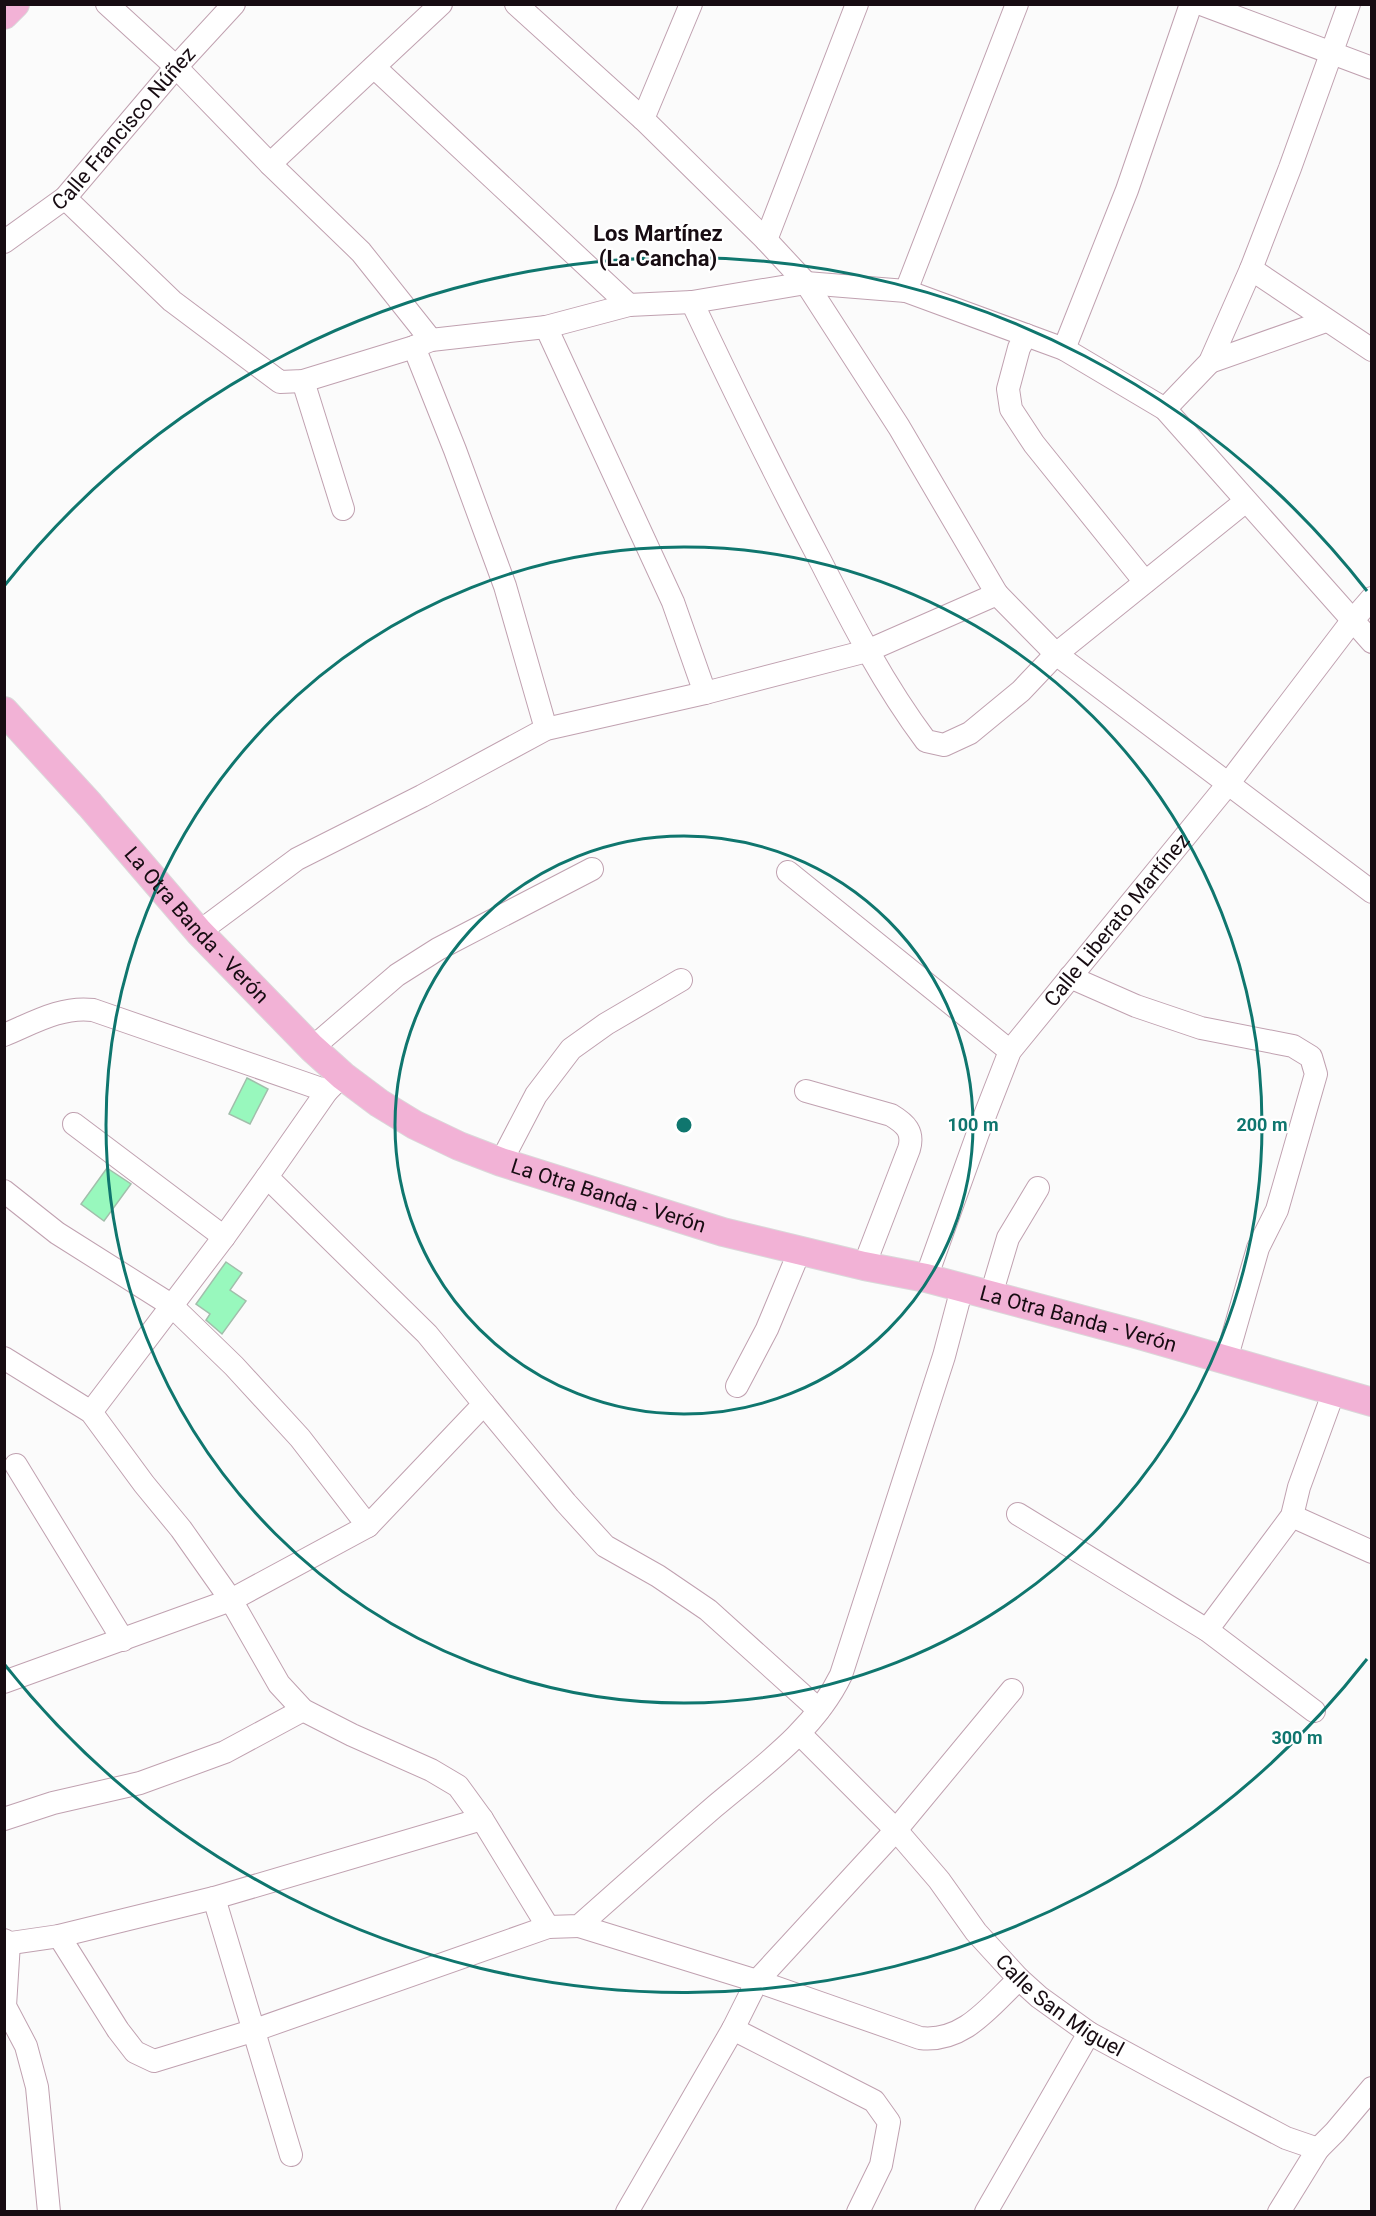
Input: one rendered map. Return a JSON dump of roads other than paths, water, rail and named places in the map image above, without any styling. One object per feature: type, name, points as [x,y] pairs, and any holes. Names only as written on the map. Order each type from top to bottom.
[{"type":"main road","points":[[4,15],[15,4]]},
{"type":"main road","name":"La Otra Banda - Verón","points":[[4,711],[90,805],[199,932],[312,1048],[335,1083],[379,1103],[416,1125],[459,1146],[501,1162],[723,1232],[991,1295],[1371,1402]]},
{"type":"street","points":[[107,4],[176,67],[360,252],[423,344],[455,450],[505,586],[546,729]]},
{"type":"street","name":"Calle Francisco Núñez","points":[[4,242],[65,198],[176,67],[234,4]]},
{"type":"street","points":[[270,164],[441,4]]},
{"type":"street","points":[[643,119],[691,4]]},
{"type":"street","points":[[766,240],[857,4]]},
{"type":"street","points":[[906,291],[1017,4]]},
{"type":"street","points":[[1064,349],[1126,190],[1191,4]]},
{"type":"street","points":[[1201,4],[1371,68]]},
{"type":"street","points":[[1165,409],[1210,362],[1251,269],[1349,4]]},
{"type":"street","points":[[525,7],[643,119],[766,240],[806,283],[899,427],[997,594],[1056,654],[1371,892]]},
{"type":"street","points":[[374,67],[629,305]]},
{"type":"street","points":[[65,198],[172,301],[280,382],[303,381],[423,344],[546,327],[629,305],[692,302],[806,283],[906,291],[1064,349],[1165,409],[1371,642]]},
{"type":"street","points":[[1251,269],[1371,350]]},
{"type":"street","points":[[692,302],[745,416],[867,651],[903,711],[926,741],[944,745],[970,733],[985,722],[1021,691],[1056,654],[1246,501]]},
{"type":"street","points":[[1210,362],[1326,321]]},
{"type":"street","points":[[546,327],[674,602],[705,693]]},
{"type":"street","points":[[1026,335],[1019,348],[1008,389],[1011,410],[1034,444],[1145,582]]},
{"type":"street","points":[[303,381],[344,509]]},
{"type":"street","points":[[199,932],[297,859],[422,796],[546,729],[705,693],[867,651],[997,594]]},
{"type":"street","name":"Calle Liberato Martínez","points":[[926,1278],[1010,1051],[1228,784],[1371,598]]},
{"type":"street","points":[[312,1048],[397,975],[422,959],[592,869]]},
{"type":"street","points":[[788,872],[1010,1051]]},
{"type":"street","points":[[1070,977],[1136,1006],[1201,1028],[1293,1046],[1311,1057],[1316,1074],[1277,1209],[1258,1248],[1226,1360]]},
{"type":"street","points":[[501,1162],[536,1095],[571,1049],[606,1024],[681,980]]},
{"type":"street","points":[[4,1035],[57,1012],[77,1008],[93,1010],[335,1083],[224,1238],[91,1412]]},
{"type":"street","points":[[806,1091],[891,1115],[902,1122],[910,1132],[912,1140],[909,1149],[864,1266]]},
{"type":"street","points":[[74,1124],[224,1238]]},
{"type":"street","points":[[267,1177],[427,1334],[566,1503],[605,1546],[658,1576],[708,1610],[819,1710]]},
{"type":"street","points":[[991,1295],[1008,1238],[1038,1188]]},
{"type":"street","points":[[4,1191],[57,1233],[171,1305],[234,1366],[300,1438],[368,1526]]},
{"type":"street","points":[[736,1386],[768,1329],[800,1250]]},
{"type":"street","points":[[579,1926],[800,1734],[832,1692],[840,1675],[944,1356],[962,1288]]},
{"type":"street","points":[[4,1358],[91,1412],[144,1484],[181,1529],[231,1600],[279,1684],[303,1710],[352,1735],[431,1770],[458,1786],[482,1819],[548,1927]]},
{"type":"street","points":[[1207,1630],[1292,1516],[1299,1488],[1334,1391]]},
{"type":"street","points":[[6,1677],[123,1640],[231,1600],[368,1526],[484,1404]]},
{"type":"street","points":[[16,1465],[123,1640]]},
{"type":"street","points":[[1018,1514],[1207,1630],[1314,1711]]},
{"type":"street","points":[[1292,1516],[1371,1552]]},
{"type":"street","points":[[627,2211],[733,2029],[757,1982],[896,1830],[1012,1690]]},
{"type":"street","points":[[4,1819],[53,1803],[140,1783],[225,1752],[303,1710]]},
{"type":"street","name":"Calle San Miguel","points":[[800,1734],[896,1830],[939,1880],[976,1932],[1006,1962],[1019,1979],[1039,1997],[1089,2033],[1286,2138],[1318,2149]]},
{"type":"street","points":[[49,2211],[37,2087],[26,2046],[5,2006],[6,1942],[59,1936],[214,1898],[482,1819]]},
{"type":"street","points":[[214,1898],[291,2155]]},
{"type":"street","points":[[59,1936],[118,2030],[135,2052],[154,2061],[252,2031],[548,1927],[579,1926],[757,1982],[920,2038],[936,2040],[969,2027],[1019,1979]]},
{"type":"street","points":[[733,2029],[874,2101],[889,2122],[881,2165],[858,2211]]},
{"type":"street","points":[[986,2211],[1089,2033]]},
{"type":"street","points":[[1279,2211],[1318,2149],[1371,2088]]},
{"type":"district","name":"Los Martínez (La Cancha)","points":[[658,246]]}]
